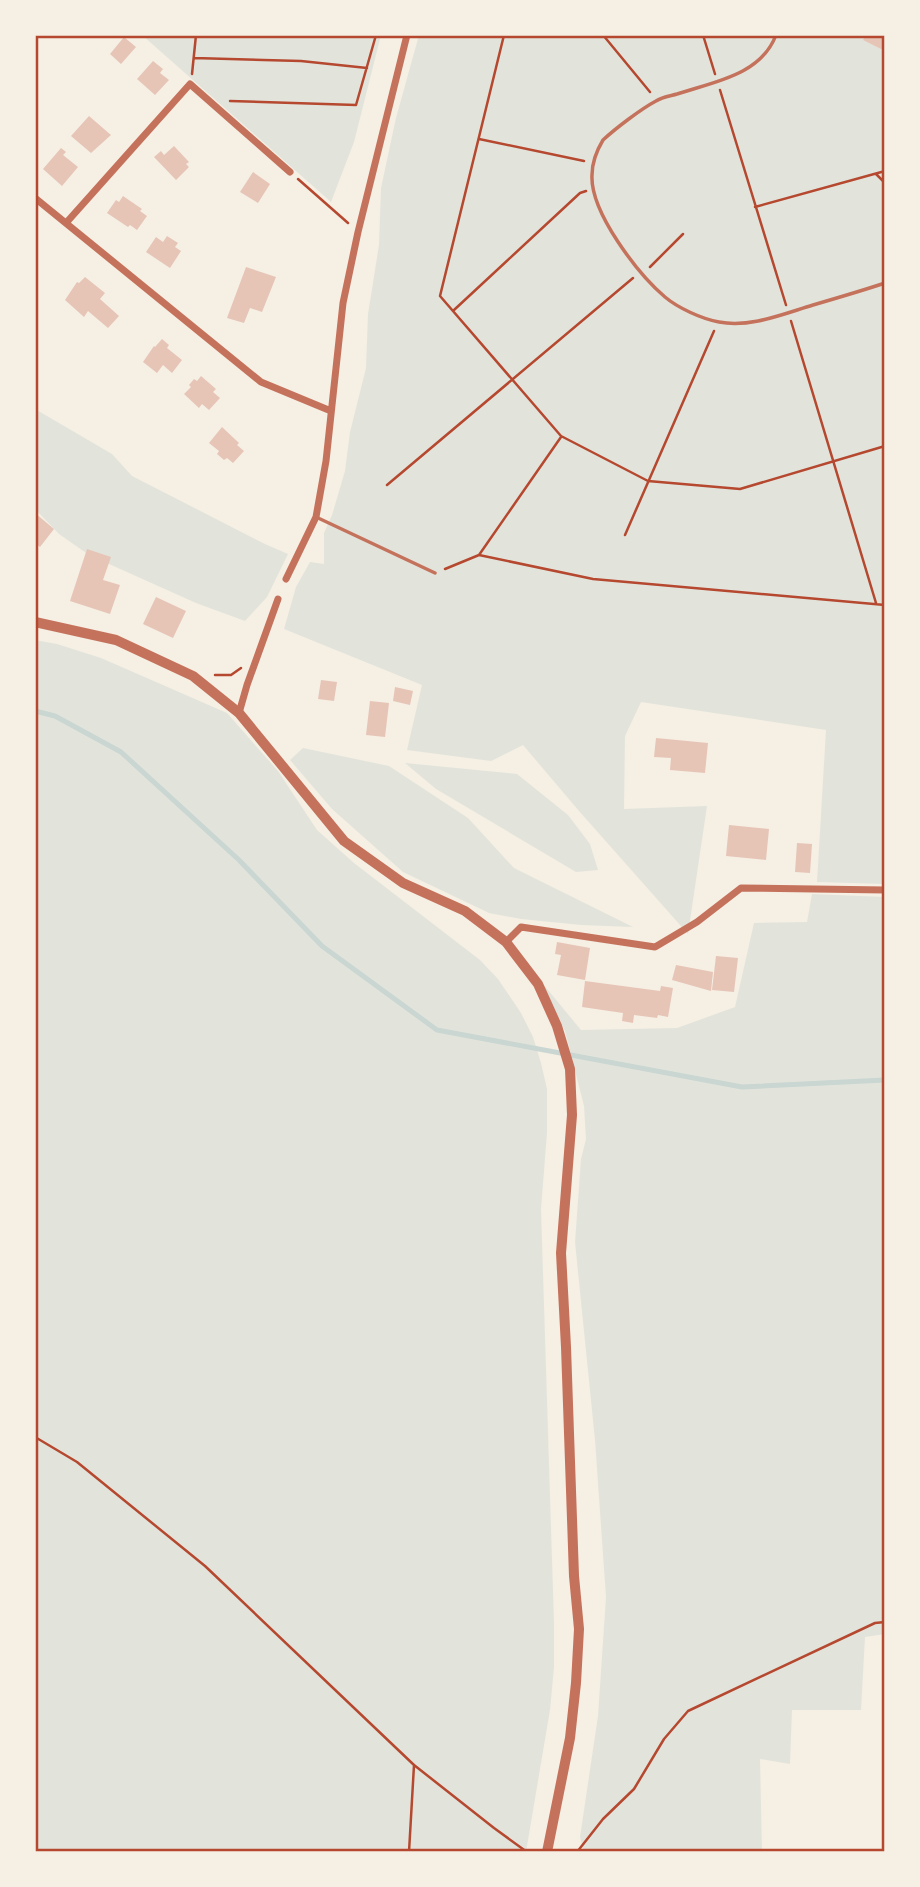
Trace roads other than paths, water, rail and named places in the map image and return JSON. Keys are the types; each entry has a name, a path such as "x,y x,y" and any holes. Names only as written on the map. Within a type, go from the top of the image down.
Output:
{"street":[{"path":"286,579 316,517 326,460 343,303 407,35"},
{"path":"66,223 190,84 290,172"},
{"path":"35,198 261,382 331,411"},
{"path":"239,713 278,599"},
{"path":"35,622 116,640 193,676 239,713 344,841 403,883 465,911 506,942 538,984 557,1026 569,1066 572,1115 561,1253 574,1576 579,1629 570,1738 547,1852"},
{"path":"506,942 521,927 654,947 697,922 741,888 885,890"}],"lane":[{"path":"776,35 772,46 755,65 718,81 657,100 603,140 592,176 593,189 604,218 642,272 667,299 684,309 719,322 751,323 885,283"},
{"path":"316,517 435,573"}],"waterway":[{"path":"35,711 55,716 121,752 239,860 322,946 437,1030 742,1087 885,1080"}]}
